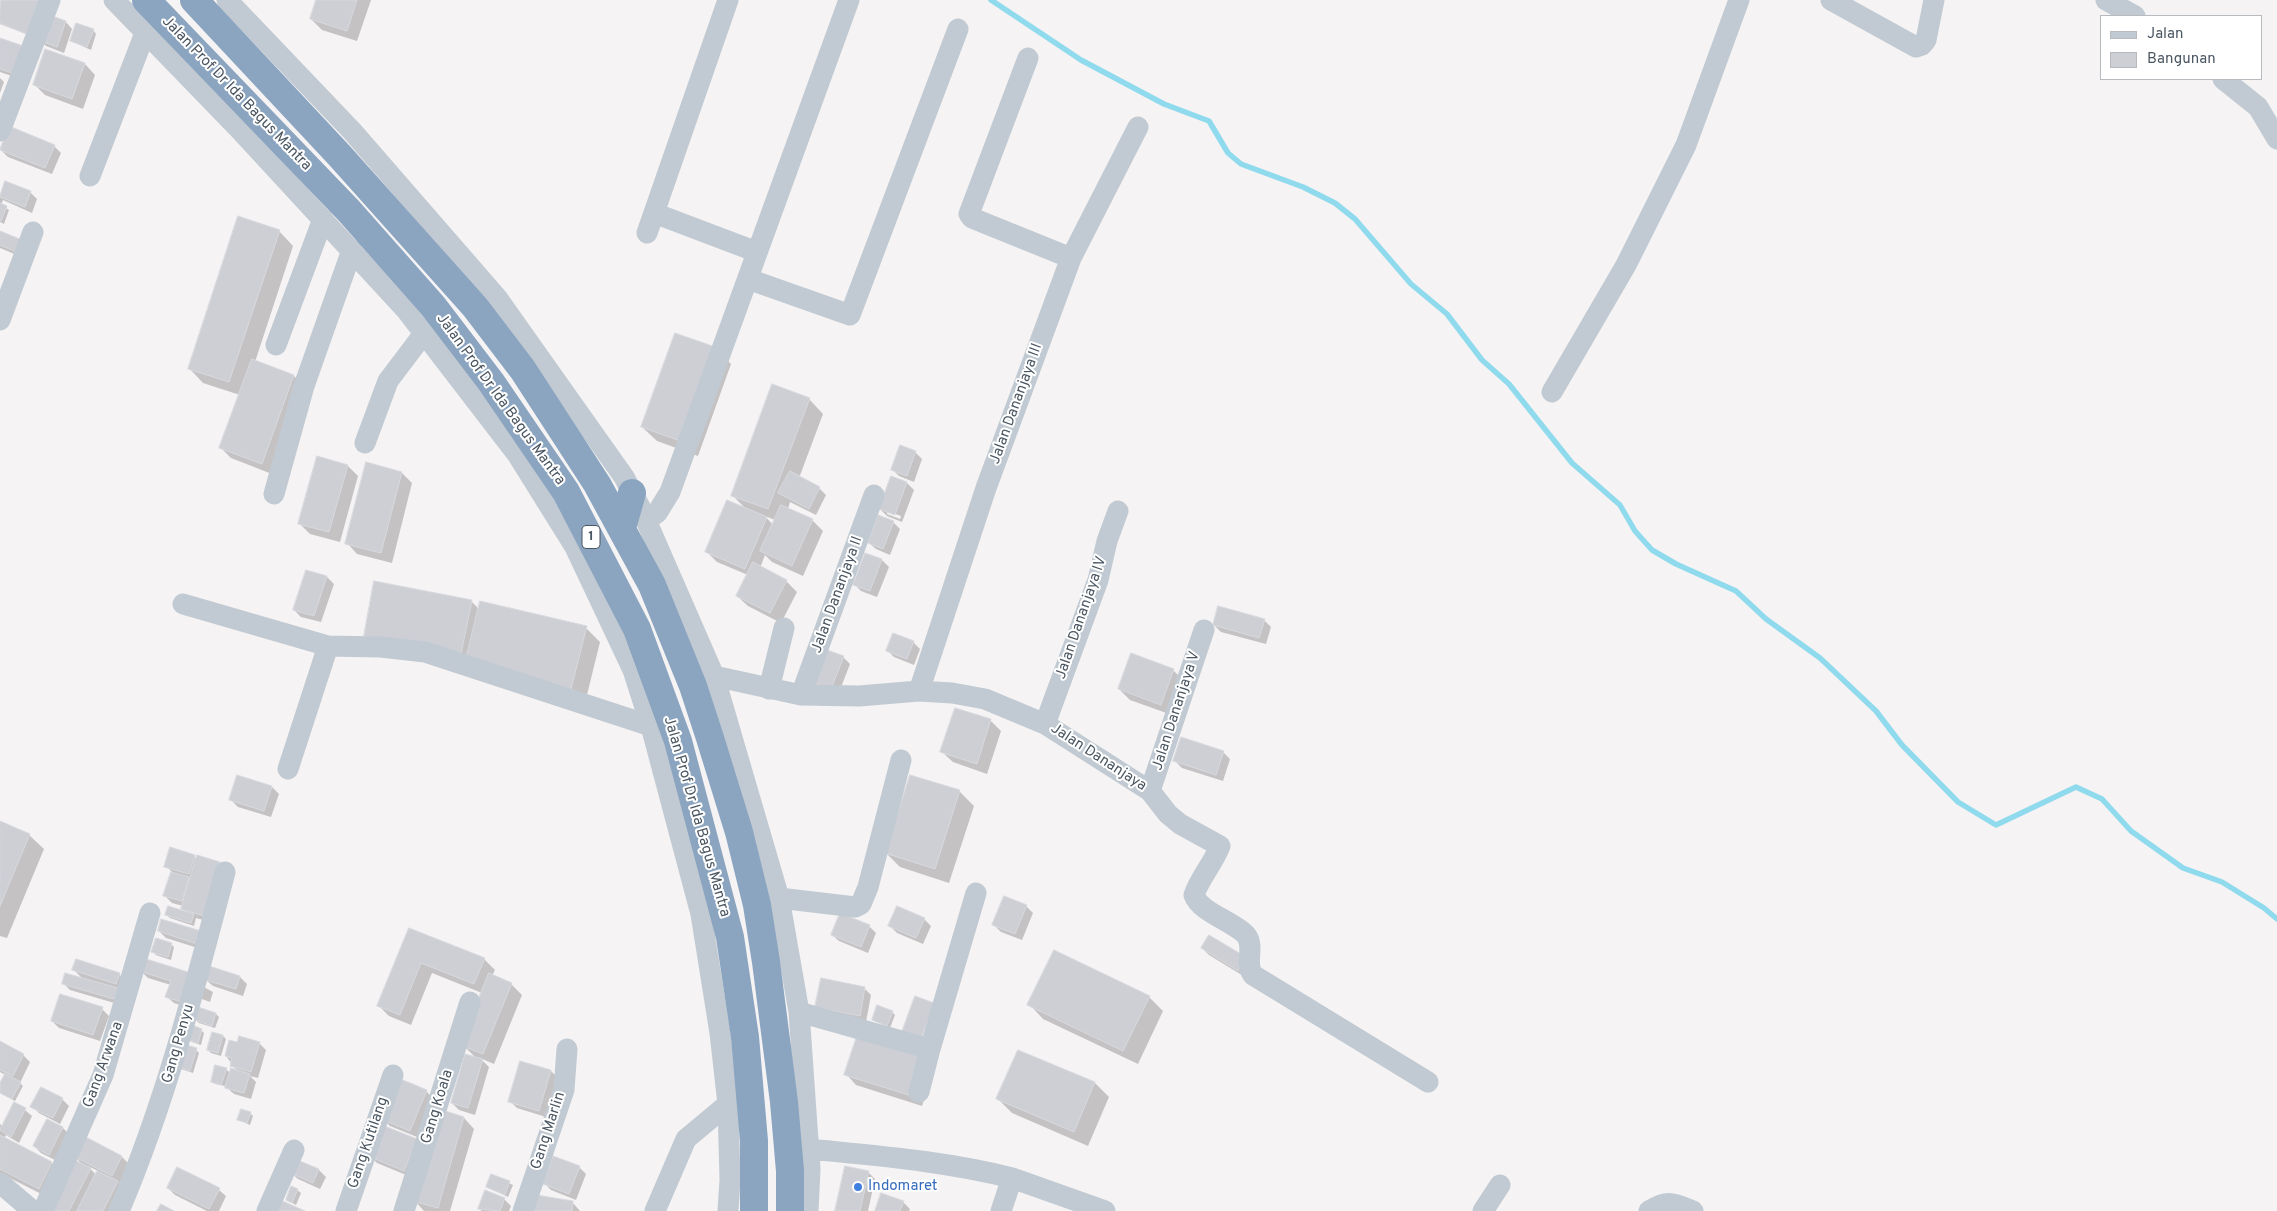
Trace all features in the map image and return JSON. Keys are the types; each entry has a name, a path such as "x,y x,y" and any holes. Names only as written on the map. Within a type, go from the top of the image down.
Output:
{"highway":[{"name":"Jalan Prof Dr Ida Bagus Mantra","path":"146,0 349,211 433,306 492,382 566,492 583,542 636,629 678,740 730,937 727,999 745,1037 754,1141 754,1211"},
{"name":"Jalan Prof Dr Ida Bagus Mantra","path":"194,0 372,190 475,307 634,524 652,585 693,686 739,832 757,905 784,1102 790,1171 790,1211"},
{"path":"349,211 372,190"},
{"path":"632,493 634,524"}],"street":[{"path":"0,131 50,0"},
{"path":"114,0 323,219 425,332 583,542 633,670 651,726 701,914 727,999 730,1180 728,1211"},
{"path":"227,0 352,131 498,299 624,477 632,493"},
{"path":"728,0 651,223 758,252"},
{"path":"808,1211 809,1148 799,1012 779,898 714,676 634,524 657,513 670,492 849,0"},
{"path":"1552,392 1626,265 1686,145 1740,0"},
{"path":"1831,0 1916,47 1922,46 1926,40 1934,0"},
{"path":"2106,0 2133,15"},
{"path":"748,279 850,314 958,29"},
{"path":"90,176 146,33"},
{"path":"1028,58 969,214 972,218 1071,258"},
{"path":"2224,80 2258,107 2277,139"},
{"name":"Jalan Dananjaya III","path":"919,692 986,488 1071,258 1138,127"},
{"path":"276,345 323,219"},
{"path":"0,320 34,232"},
{"path":"274,494 304,386 352,250"},
{"path":"366,443 388,381 425,332"},
{"name":"Jalan Dananjaya II","path":"801,695 874,495"},
{"name":"Jalan Dananjaya IV","path":"1044,724 1098,580 1107,541 1118,511"},
{"path":"183,604 328,646 381,647 424,652 651,726"},
{"path":"769,689 784,628"},
{"name":"Jalan Dananjaya V","path":"1150,791 1204,630"},
{"path":"288,769 328,646"},
{"name":"Jalan Dananjaya","path":"714,676 801,695 859,696 919,692 952,693 985,699 1044,724 1150,791 1168,814 1180,824 1220,846 1215,859 1199,880 1194,895 1204,907 1246,934 1250,943 1249,969 1253,975 1428,1082"},
{"path":"779,898 855,907 861,904 868,888 900,760"},
{"name":"Gang Penyu","path":"119,1211 137,1169 183,1033 226,872"},
{"path":"919,1092 976,893"},
{"name":"Gang Arwana","path":"43,1211 103,1075 150,913"},
{"name":"Gang Koala","path":"404,1211 470,1002"},
{"path":"799,1012 930,1049"},
{"name":"Gang Marlin","path":"523,1211 564,1090 567,1049"},
{"name":"Gang Kutilang","path":"346,1211 393,1075"},
{"path":"655,1211 686,1139 728,1104"},
{"path":"809,1148 969,1167 1012,1178 1105,1211"},
{"path":"267,1211 294,1150"},
{"path":"1000,1211 1012,1178"},
{"path":"0,1183 33,1211"},
{"path":"1483,1211 1500,1185"},
{"path":"1649,1211 1662,1203 1672,1203 1693,1211"}],"building":[{"path":"1,0 41,0 27,34 0,23"},
{"path":"316,0 357,0 347,31 310,19"},
{"path":"47,14 66,21 57,47 38,40"},
{"path":"76,23 94,29 87,47 70,41"},
{"path":"0,38 29,48 19,75 0,69"},
{"path":"45,49 85,63 72,99 33,85"},
{"path":"9,126 55,145 45,168 0,150"},
{"path":"5,181 31,191 25,207 0,197"},
{"path":"0,203 7,206 1,221 0,221"},
{"path":"238,216 280,230 229,382 188,369"},
{"path":"0,231 22,240 17,252 0,245"},
{"path":"675,333 718,348 683,442 641,427"},
{"path":"252,359 294,375 262,464 219,448"},
{"path":"772,384 810,398 768,509 731,496"},
{"path":"900,445 916,451 907,476 891,470"},
{"path":"317,456 348,465 329,532 298,524"},
{"path":"366,462 402,472 381,553 345,544"},
{"path":"790,471 820,487 809,509 778,493"},
{"path":"891,476 907,482 895,515 879,509"},
{"path":"727,500 767,517 745,569 705,552"},
{"path":"781,505 813,519 792,566 760,551"},
{"path":"878,515 894,521 883,549 868,543"},
{"path":"865,553 882,559 870,591 853,585"},
{"path":"753,562 787,580 770,613 736,596"},
{"path":"306,570 327,576 314,616 293,610"},
{"path":"374,581 472,600 461,654 364,636"},
{"path":"480,601 587,626 571,689 465,664"},
{"path":"1218,606 1265,619 1259,638 1213,625"},
{"path":"893,633 914,641 907,659 886,651"},
{"path":"824,649 844,656 831,689 812,682"},
{"path":"1131,653 1174,669 1161,705 1118,689"},
{"path":"955,708 991,719 977,764 940,752"},
{"path":"1181,737 1224,751 1216,775 1173,761"},
{"path":"237,775 272,786 264,811 229,800"},
{"path":"910,775 960,790 935,869 885,853"},
{"path":"0,821 30,834 0,906"},
{"path":"170,847 195,855 189,874 164,867"},
{"path":"197,855 220,862 204,916 181,909"},
{"path":"171,872 189,877 182,901 163,896"},
{"path":"1004,896 1027,905 1015,934 992,925"},
{"path":"168,906 194,914 191,923 165,915"},
{"path":"897,906 925,918 916,938 888,926"},
{"path":"840,913 870,925 861,947 831,935"},
{"path":"161,919 201,931 197,944 158,931"},
{"path":"409,928 485,958 474,984 421,963 400,1015 377,1006"},
{"path":"1209,935 1246,957 1238,971 1201,948"},
{"path":"156,938 172,943 168,957 151,952"},
{"path":"1054,950 1150,996 1123,1051 1027,1005"},
{"path":"143,958 191,973 182,1002 165,997 171,981 139,971"},
{"path":"76,959 120,973 116,984 72,970"},
{"path":"209,966 240,976 236,989 205,980"},
{"path":"65,973 118,988 114,999 62,984"},
{"path":"489,973 512,983 483,1054 460,1045"},
{"path":"821,978 865,987 860,1016 815,1007"},
{"path":"60,994 103,1007 93,1035 51,1021"},
{"path":"915,996 934,1003 921,1039 902,1032"},
{"path":"877,1005 893,1011 887,1026 872,1020"},
{"path":"198,1007 216,1013 212,1026 195,1020"},
{"path":"192,1025 202,1029 198,1043 187,1040"},
{"path":"212,1032 223,1035 218,1053 207,1050"},
{"path":"239,1036 260,1042 251,1072 230,1066 232,1058 225,1056 229,1040 237,1042"},
{"path":"857,1036 924,1057 912,1096 844,1075"},
{"path":"0,1041 24,1054 13,1076 0,1070"},
{"path":"183,1044 197,1048 190,1071 177,1066"},
{"path":"1018,1050 1095,1082 1074,1132 996,1099"},
{"path":"465,1054 483,1059 468,1108 451,1103"},
{"path":"520,1061 551,1070 539,1111 508,1102"},
{"path":"215,1065 227,1068 221,1085 211,1082"},
{"path":"231,1068 250,1074 244,1093 225,1088"},
{"path":"5,1074 21,1082 12,1099 0,1093 0,1083"},
{"path":"398,1078 427,1090 410,1131 381,1119"},
{"path":"41,1087 63,1098 53,1118 30,1107"},
{"path":"14,1102 26,1108 11,1137 0,1130"},
{"path":"241,1109 251,1112 247,1123 237,1120"},
{"path":"439,1109 464,1117 438,1208 412,1201"},
{"path":"47,1119 63,1127 49,1155 33,1146"},
{"path":"382,1125 417,1139 404,1171 368,1156"},
{"path":"0,1135 52,1162 39,1189 0,1169"},
{"path":"82,1135 122,1156 112,1176 71,1155"},
{"path":"553,1156 580,1166 569,1194 543,1184"},
{"path":"71,1158 91,1168 69,1211 44,1211"},
{"path":"295,1159 319,1169 313,1183 290,1173"},
{"path":"845,1166 869,1171 860,1211 835,1211"},
{"path":"177,1167 220,1188 209,1209 167,1188"},
{"path":"97,1171 118,1181 103,1211 77,1211"},
{"path":"491,1174 510,1181 505,1195 486,1187"},
{"path":"291,1186 298,1189 292,1203 286,1200"},
{"path":"485,1190 505,1198 500,1211 478,1209"},
{"path":"881,1193 904,1201 900,1211 875,1211"},
{"path":"536,1195 573,1201 572,1211 533,1211"},
{"path":"278,1199 305,1211 275,1211"},
{"path":"161,1204 174,1211 157,1211"}],"waterway":[{"path":"991,0 1081,60 1164,104 1209,121 1228,153 1241,164 1303,187 1335,203 1355,219 1411,284 1447,314 1482,360 1509,384 1572,463 1620,505 1635,531 1652,550 1676,564 1736,591 1766,619 1820,658 1876,711 1902,745 1958,802 1996,825 2076,787 2102,799 2131,831 2183,868 2222,882 2264,908 2277,919"}],"place":[{"name":"Indomaret","path":"858,1187"}]}
